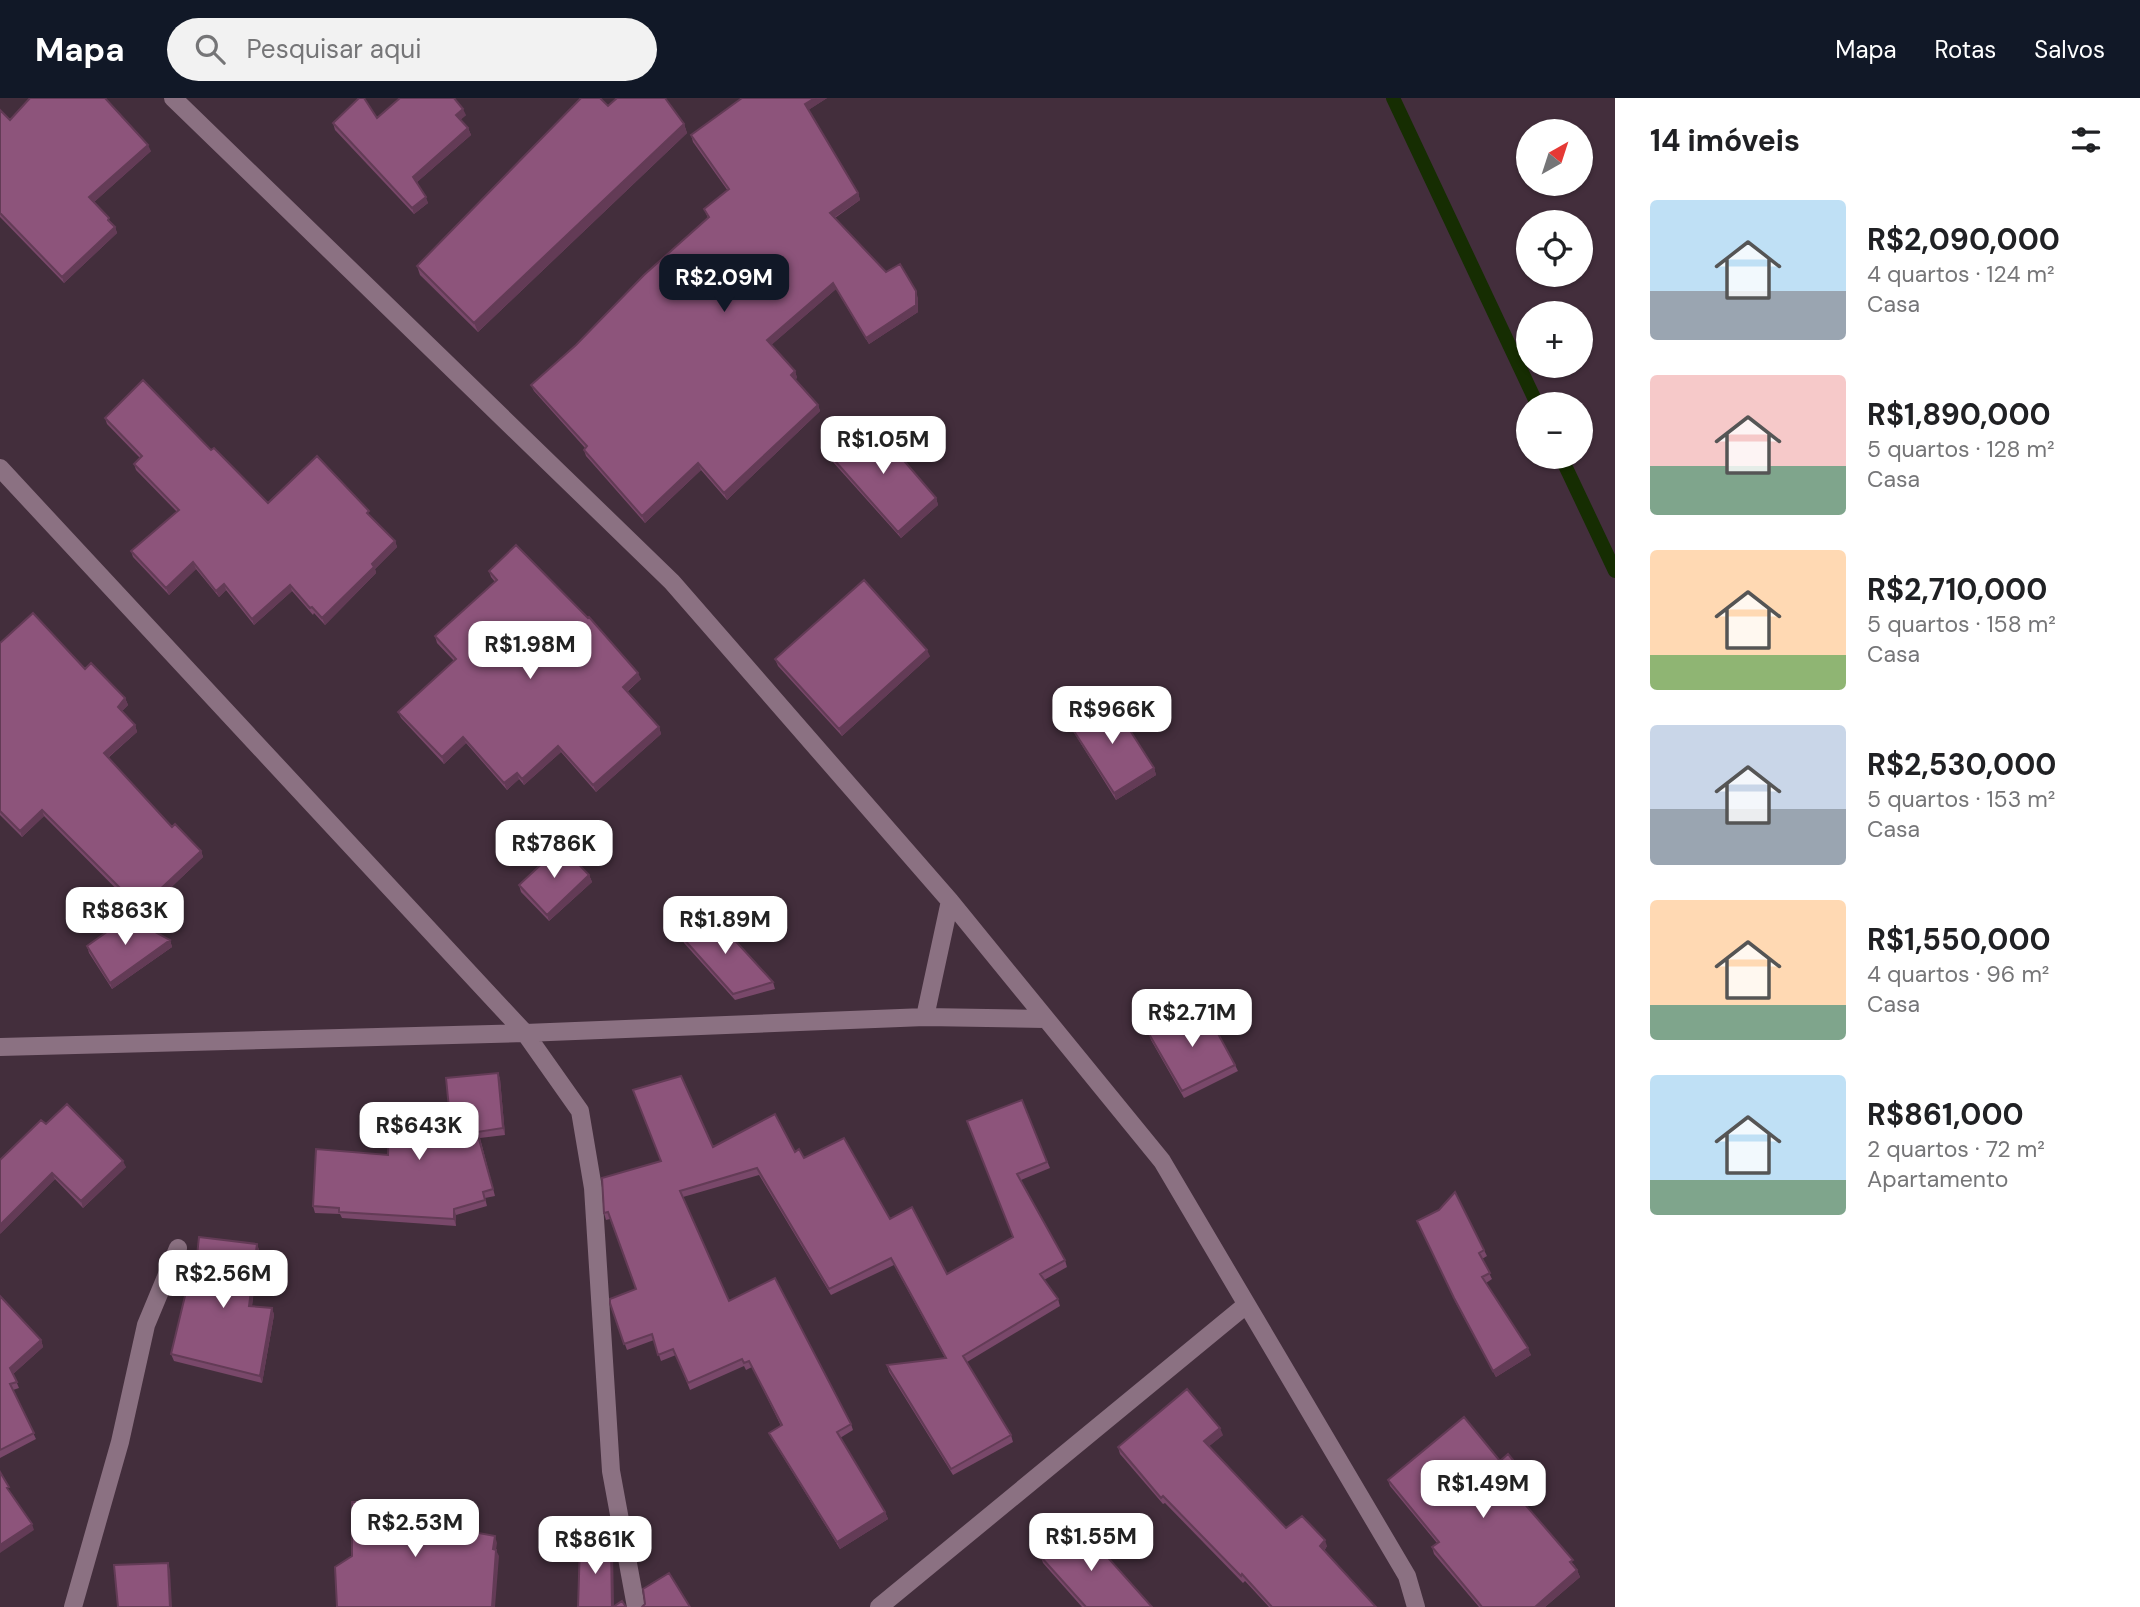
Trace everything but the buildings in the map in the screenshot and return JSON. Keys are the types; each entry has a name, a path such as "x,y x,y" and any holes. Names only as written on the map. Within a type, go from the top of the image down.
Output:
{"street":[{"path":"173,98 672,582 950,901 1162,1161 1407,1576 1416,1607"},
{"path":"0,468 525,1033 580,1111 593,1188 611,1471 636,1607"},
{"path":"925,1017 950,901"},
{"path":"0,1048 525,1033 925,1017 1045,1019"},
{"path":"73,1607 120,1442 146,1325 178,1248"},
{"path":"879,1607 1246,1305"}],"waterway":[{"path":"1393,98 1531,392"},
{"path":"1567,469 1615,571"}]}
